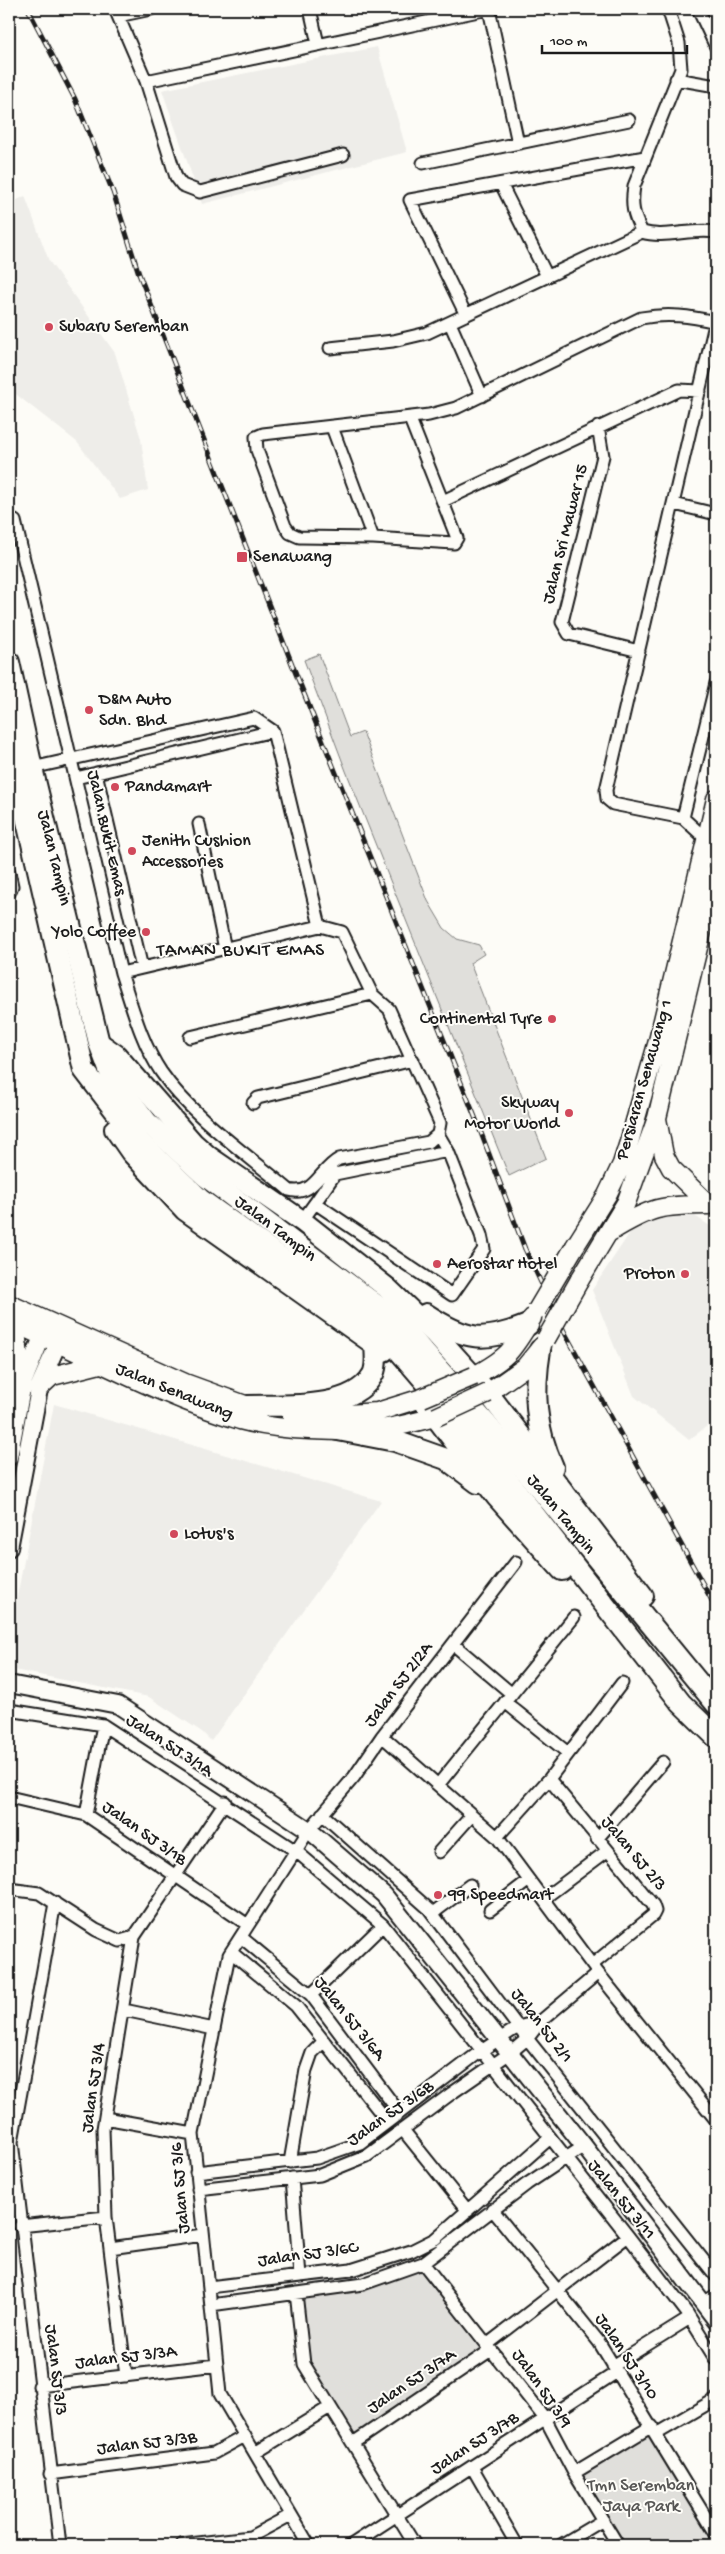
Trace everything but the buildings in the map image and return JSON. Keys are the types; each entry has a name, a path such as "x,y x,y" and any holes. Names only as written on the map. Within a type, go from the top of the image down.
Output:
{"highway":[{"name":"Jalan Tampin","path":"9,662 32,768 100,1043 111,1075 147,1122 205,1176 395,1319 485,1422 716,1704"},
{"name":"Jalan Tampin","path":"9,743 84,1070 136,1138 200,1199 381,1330 485,1451 681,1703 716,1737"},
{"path":"100,1043 116,1054 204,1152 302,1221 387,1288 445,1327 467,1336 501,1336 533,1318"},
{"path":"84,1070 101,1108 131,1152 185,1210 246,1256 374,1342 386,1353 496,1496 681,1703"},
{"path":"387,1288 435,1334 488,1393 643,1596 716,1700"},
{"path":"248,1406 321,1404 362,1388 373,1375 375,1365 374,1342"},
{"path":"543,1345 535,1397 543,1446 564,1494"},
{"path":"338,1430 395,1441 446,1459 496,1496"}],"main road":[{"name":"Persiaran Senawang 1","path":"474,1376 497,1364 512,1352 606,1195 622,1164 658,1041 716,799"},
{"name":"Persiaran Senawang 1","path":"436,1417 488,1393 506,1382 543,1345 626,1203 657,1118 715,882"},
{"path":"657,1118 664,1155 671,1168 712,1206"},
{"path":"608,1234 640,1214 658,1207 712,1206"},
{"name":"Jalan Senawang","path":"9,1304 104,1363 179,1397 241,1420 288,1427 338,1430 382,1429 436,1417"},
{"path":"10,1321 31,1388 52,1376 104,1363"},
{"name":"Jalan Senawang","path":"10,1321 54,1331 248,1406 335,1416 377,1412 422,1398 474,1376"}],"street":[{"path":"151,9 117,12 146,81 176,177 182,185 200,192 343,155"},
{"path":"310,9 318,44"},
{"path":"146,81 488,9 518,143"},
{"path":"668,9 680,43 681,69 634,186 631,203 633,214 642,232 653,236 692,230 716,232"},
{"path":"698,9 716,46"},
{"path":"676,79 716,86"},
{"path":"423,163 629,120"},
{"path":"466,315 410,200 645,157"},
{"path":"501,184 547,276"},
{"path":"330,348 393,341 427,333 642,232"},
{"path":"410,419 457,538 454,543 373,538 299,537 290,533 285,526 257,450 256,438 263,434 410,419 456,408 641,318 660,314 683,315 716,321 606,790 606,799 612,804 683,818 706,839"},
{"path":"450,323 482,396"},
{"path":"443,501 679,390 700,391"},
{"path":"332,427 373,538"},
{"name":"Jalan Sri Mawar 15","path":"598,427 603,456 562,622 569,634 640,651"},
{"path":"674,504 716,514"},
{"name":"Jalan Bukit Emas","path":"15,521 121,973 137,1024 160,1071 184,1100 289,1190 298,1193 307,1191 330,1164 339,1159 428,1142 438,1134"},
{"path":"683,818 716,683"},
{"path":"32,768 254,718 273,731 320,926"},
{"path":"76,778 273,731"},
{"path":"96,773 142,968"},
{"path":"199,824 225,949"},
{"path":"9,872 12,886 9,893"},
{"path":"121,973 320,926 342,932 372,994 389,1008 413,1060 440,1123 438,1134 448,1151 481,1235 484,1249 452,1295 315,1203"},
{"path":"190,1038 372,994"},
{"path":"253,1103 258,1098 413,1060"},
{"path":"302,1221 335,1174 448,1151"},
{"path":"9,1457 31,1388 54,1331"},
{"path":"9,1548 31,1388"},
{"name":"Jalan SJ 2/2A","path":"310,1830 354,1777 382,1736 516,1562"},
{"path":"438,1786 574,1617"},
{"path":"453,1644 568,1753"},
{"path":"497,1837 548,1779 622,1683"},
{"path":"9,1684 118,1705 310,1830 384,1895 584,2146 711,2299 716,2320"},
{"name":"Jalan SJ 3/1A","path":"9,1710 103,1725 225,1802 296,1851 383,1926"},
{"path":"86,1815 103,1725"},
{"path":"382,1736 497,1837 595,1969 716,2120"},
{"path":"597,1839 663,1762"},
{"name":"Jalan SJ 2/3","path":"548,1779 653,1905 655,1911 595,1969"},
{"name":"Jalan SJ 3/1B","path":"9,1797 86,1815 173,1876 248,1925"},
{"name":"Jalan SJ 3/4","path":"126,2376 106,2217 105,2118 124,2010 134,1937 173,1876 225,1802"},
{"name":"Jalan SJ 2/1","path":"322,1814 432,1913 518,2027 716,2276"},
{"path":"439,1852 472,1815"},
{"name":"Jalan SJ 3/6","path":"309,2545 220,2394 193,2134 231,1952 310,1830"},
{"path":"543,1899 607,1851"},
{"path":"490,1910 529,1880"},
{"path":"432,1913 470,1885"},
{"path":"9,1889 39,1893 96,1930 120,1941 134,1937"},
{"name":"Jalan SJ 3/3","path":"55,1903 10,2142 60,2545"},
{"path":"311,1995 383,1926"},
{"name":"Jalan SJ 3/11","path":"383,1926 628,2236 690,2318 716,2360"},
{"name":"Jalan SJ 3/6A","path":"241,1937 311,1995 399,2112"},
{"path":"231,1952 296,2006 388,2122"},
{"path":"196,2172 317,2158 360,2143 481,2051 518,2027 542,2020 595,1969"},
{"path":"124,2010 214,2029"},
{"name":"Jalan SJ 3/6B","path":"198,2189 320,2175 368,2156 510,2053 528,2038 542,2020"},
{"path":"290,2162 306,2070 312,2053 324,2041"},
{"path":"105,2118 193,2134"},
{"path":"403,2130 468,2211"},
{"name":"Jalan SJ 3/6C","path":"209,2286 351,2270 411,2251 435,2239 550,2138"},
{"path":"210,2305 363,2284 423,2263 492,2209 584,2146"},
{"path":"292,2178 300,2276"},
{"name":"Jalan SJ 3/10","path":"492,2209 599,2342 716,2534"},
{"path":"20,2226 106,2217"},
{"path":"110,2248 203,2235"},
{"name":"Jalan SJ 3/7A","path":"353,2443 490,2347 557,2291 628,2236"},
{"name":"Jalan SJ 3/9","path":"423,2263 546,2420 574,2472 618,2545"},
{"path":"296,2293 304,2364 415,2545"},
{"name":"Jalan SJ 3/7B","path":"351,2545 546,2420 615,2369 690,2318"},
{"name":"Jalan SJ 3/3A","path":"39,2386 217,2364"},
{"path":"574,2472 716,2399"},
{"path":"255,2453 330,2407"},
{"name":"Jalan SJ 3/3B","path":"50,2474 214,2453 245,2436"},
{"path":"472,2467 518,2545"},
{"path":"181,2545 218,2543 250,2537 291,2515"},
{"path":"561,2545 602,2520"}],"shaded area":[{"path":"377,47 407,152 202,204 162,90"},
{"path":"25,196 49,261 115,353 141,439 148,490 120,499 77,442 13,392 9,384 9,204"},
{"path":"666,1212 695,1216 716,1230 716,1419 689,1440 634,1396 592,1290 641,1216"},
{"path":"54,1404 381,1501 211,1741 202,1732 149,1697 9,1669 9,1639"}],"green space":[{"path":"319,654 350,737 363,732 428,901 444,928 457,939 479,945 484,954 470,963 546,1158 509,1176 346,771 304,660"},
{"path":"419,2269 482,2349 354,2435 309,2363 300,2297 365,2290"},
{"name":"Tmn Seremban Jaya Park","path":"649,2427 716,2536 716,2545 620,2545 576,2473"}],"railway":[{"path":"28,9 75,99 113,192 139,274 294,669 475,1117 525,1249 565,1333 716,1608"}],"place":[{"name":"Subaru Seremban","path":"49,327"},
{"name":"Senawang","path":"242,557"},
{"name":"D&M Auto Sdn. Bhd","path":"89,710"},
{"name":"Pandamart","path":"115,787"},
{"name":"Jenith Cushion Accessories","path":"132,851"},
{"name":"Yolo Coffee","path":"146,932"},
{"name":"Continental Tyre","path":"552,1019"},
{"name":"Skyway Motor World","path":"569,1113"},
{"name":"Aerostar Hotel","path":"437,1264"},
{"name":"Proton","path":"685,1274"},
{"name":"Lotus's","path":"174,1534"},
{"name":"99 Speedmart","path":"438,1895"}],"district":[{"name":"TAMAN BUKIT EMAS","path":"241,951"}]}
